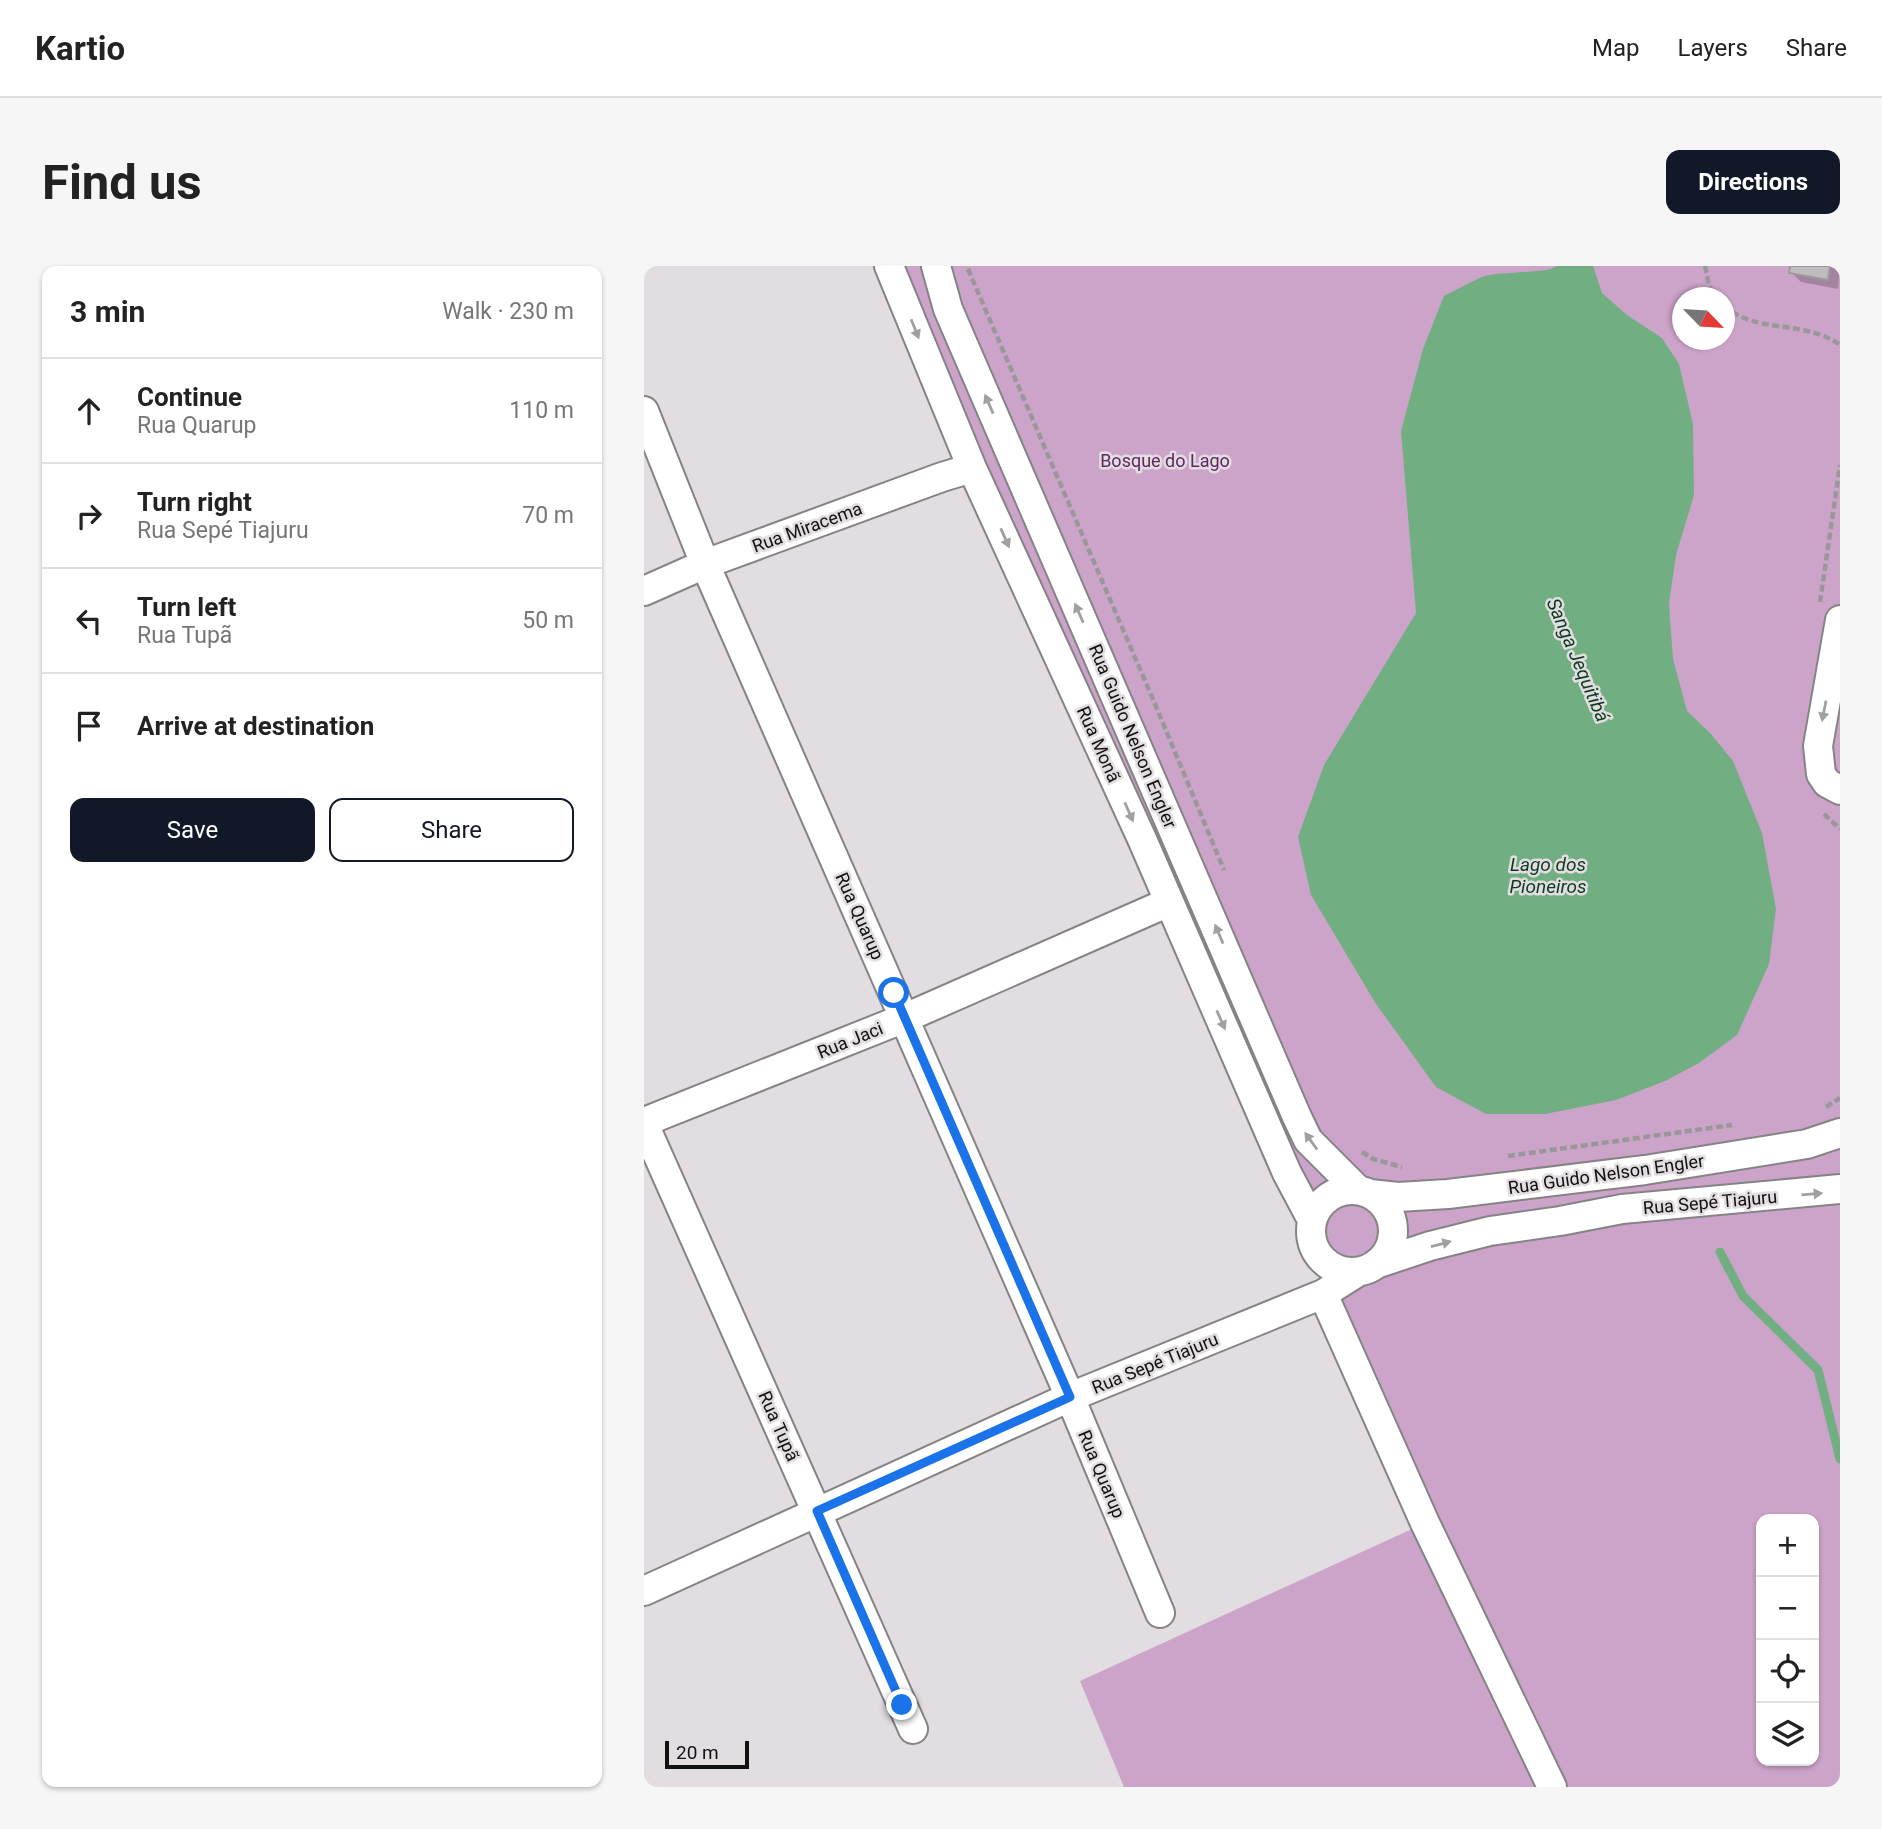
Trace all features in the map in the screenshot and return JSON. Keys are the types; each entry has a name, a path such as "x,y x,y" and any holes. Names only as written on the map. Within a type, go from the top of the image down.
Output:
{"street":[{"name":"Rua Monã","path":"889,266 972,468 1169,902 1287,1172 1312,1220"},
{"name":"Rua Guido Nelson Engler","path":"936,266 948,309 1297,1117 1308,1140 1336,1170 1364,1192 1398,1197 1448,1194 1632,1171 1807,1144 1840,1133"},
{"name":"Rua Quarup","path":"644,411 705,564 1070,1397 1160,1613"},
{"name":"Rua Miracema","path":"644,591 705,564 972,468"},
{"path":"1840,620 1818,746 1821,774 1827,783 1840,790"},
{"name":"Rua Jaci","path":"644,1123 905,1018 1169,902"},
{"name":"Rua Tupã","path":"644,1123 913,1729"},
{"name":"Rua Sepé Tiajuru","path":"1356,1267 1490,1231 1622,1209 1790,1196 1840,1189"},
{"path":"1356,1267 1321,1258 1314,1247 1312,1220 1317,1209 1335,1193 1364,1192 1388,1210 1392,1221 1391,1245 1356,1267 1323,1294 1425,1523 1552,1787"},
{"name":"Rua Sepé Tiajuru","path":"644,1591 1070,1397 1323,1294"}],"path":[{"path":"967,266 1226,876"},
{"path":"1705,266 1710,287"},
{"path":"1735,312 1749,319 1823,335 1840,345"},
{"path":"1822,1109 1840,1098"},
{"path":"1495,1158 1735,1125"},
{"path":"1362,1152 1373,1159 1405,1167"}],"green space":[{"name":"Bosque do Lago","path":"889,266 1840,266 1840,1787 1124,1787 1080,1681 1425,1523 1323,1294 1345,1271 1322,1257"}],"water":[{"name":"Lago dos Pioneiros","path":"1557,266 1593,266 1602,293 1627,315 1662,338 1679,364 1693,424 1694,495 1676,555 1669,604 1673,659 1687,711 1733,761 1762,833 1776,909 1769,964 1737,1035 1699,1063 1665,1081 1616,1100 1545,1114 1486,1114 1436,1087 1376,1004 1311,895 1298,837 1324,765 1416,613 1401,431 1423,349 1444,296 1485,276 1544,270"}],"building":[{"path":"1790,266 1830,266 1828,280 1789,273"}],"waterway":[{"name":"Sanga Jequitibá","path":"1720,1252 1743,1296 1818,1370 1840,1459"}],"route":[{"path":"894,993 1070,1397 817,1511 902,1705"}]}
